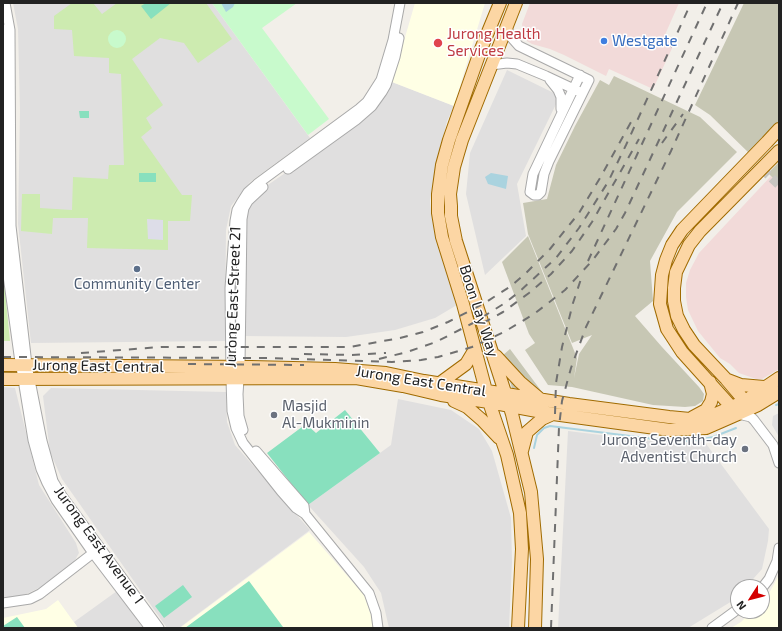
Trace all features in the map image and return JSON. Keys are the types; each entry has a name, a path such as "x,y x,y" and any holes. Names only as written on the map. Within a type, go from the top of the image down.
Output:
{"main road":[{"name":"Boon Lay Way","path":"500,3 481,49 449,140 442,165 438,194 438,217 442,237 463,304 487,397 507,455 520,513 522,549 518,628"},
{"name":"Boon Lay Way","path":"516,3 462,140 454,167 450,194 451,216 456,242 510,406 531,492 537,556 534,628"},
{"path":"735,410 682,352 669,333 662,310 660,293 662,276 672,245 682,230 762,148 779,128"},
{"path":"749,409 726,379 694,345 684,330 677,316 674,293 676,272 689,245 700,231 779,151"},
{"path":"475,349 466,364 440,389 467,407 502,441"},
{"path":"493,353 520,382 541,399"},
{"name":"Jurong East Central","path":"3,365 356,378 487,397 510,406 553,414 670,430 706,428 735,410"},
{"name":"Jurong East Central","path":"3,379 26,380 116,378 235,373"},
{"name":"Jurong East Central","path":"749,409 764,387 779,378"},
{"path":"726,379 741,385 764,387"},
{"path":"690,418 706,410 711,402 712,394 710,382"},
{"name":"Jurong East Central","path":"487,397 506,394 669,417 690,418 709,417 735,410 749,409 779,392"},
{"path":"522,452 527,432 542,419 553,414"}],"street":[{"path":"6,3 10,30 11,226 23,365"},
{"name":"Jurong East Street 21","path":"378,628 376,613 369,593 305,514 304,506 258,453 245,434 239,416 230,288 237,210 248,192 257,184 367,102 379,85 383,75 393,40 400,3"},
{"name":"Jurong East Street 21","path":"235,373 241,237 244,208 265,185 356,120 372,106 386,85 395,57 406,3"},
{"path":"507,28 511,37 519,46 580,75 589,80 549,160 544,174 542,192 538,195 534,195 530,192 533,174 561,112 580,75"},
{"path":"3,29 4,219 6,261 23,365"},
{"path":"492,65 507,62 517,64 546,76 582,94"},
{"path":"546,76 558,90 561,98 561,112"},
{"path":"660,293 674,293"},
{"name":"Jurong East Avenue 1","path":"23,365 33,440 47,483 56,500 159,628"},
{"path":"749,409 773,445 779,463"},
{"path":"769,579 777,561 779,548"},
{"path":"3,603 30,599 40,594 96,550"},
{"name":"Jurong East Avenue 1","path":"96,550 150,628"},
{"path":"712,628 730,615"}],"shaded area":[{"path":"13,3 212,3 310,138 250,182 231,206 226,230 225,341 31,343 18,224 20,111 18,29"},
{"name":"Jurong Health Services","path":"415,3 485,3 454,106 392,82"},
{"name":"Westgate","path":"530,3 679,3 664,37 674,44 653,89 609,69 606,76 564,55 527,41 523,33 522,24"},
{"path":"744,3 779,3 779,125 752,156 710,115 695,105"},
{"path":"507,70 560,96 517,184 526,236 485,275 466,194 470,153"},
{"path":"614,76 700,117 737,152 677,212 650,261 653,301 635,316 704,394 703,401 695,406 685,407 653,405 572,387 548,385 525,350 535,343 529,334 502,262 528,236 577,358 574,378 579,354 592,335 572,343 528,234 523,203 547,199 556,165 600,80 609,85"},
{"path":"392,82 454,106 447,121 430,201 432,220 457,305 435,318 395,330 346,337 242,336 246,207 262,189 363,119 380,102"},
{"path":"779,162 779,184 768,173"},
{"path":"771,176 779,183 779,369 762,379 756,379 739,373 730,364 720,358 698,331 688,310 686,283 690,270 699,253"},
{"path":"147,219 163,220 163,240 148,239"},
{"path":"510,349 542,392 512,388 502,356"},
{"path":"3,387 15,388 39,485 76,543 79,553 74,562 41,587 22,596 3,599"},
{"path":"51,388 226,392 227,422 235,445 310,530 179,628 167,628 62,479 50,452 43,396"},
{"path":"398,399 451,410 479,429 492,451 511,518 512,562 509,628 389,628 381,593 364,567 308,505 391,445"},
{"path":"779,413 779,437 772,425 773,416"},
{"path":"568,431 675,444 704,441 769,529 762,569 753,579 730,579 730,602 688,628 558,628"},
{"path":"309,532 364,595 373,621 373,628 180,628"},
{"path":"779,575 779,628 731,628 744,619 770,619 770,592"},
{"path":"117,591 143,628 78,628 74,622"},
{"path":"58,600 78,628 3,628 3,618 46,609"}],"green space":[{"path":"72,3 93,3 102,14 117,3 206,3 232,39 198,63 184,43 160,38 132,59 163,105 146,118 152,128 141,137 182,195 192,195 190,221 168,221 168,250 87,248 88,218 53,218 52,234 21,231 22,194 40,194 40,208 72,210 73,177 108,179 109,165 124,165 121,74 109,73 109,58 74,56 72,30 54,29 54,16"},
{"path":"146,3 171,3 151,19 141,6"},
{"path":"212,3 297,3 262,28 329,119 308,135"},
{"path":"113,30 121,30 126,35 124,46 121,48 113,48 108,43 108,35"},
{"path":"79,111 89,111 89,118 80,118"},
{"path":"139,173 156,173 156,182 139,182"},
{"path":"3,271 10,341 3,341"},
{"path":"345,410 380,453 308,505 267,453 306,424 316,433"},
{"path":"249,581 283,627 185,628"},
{"path":"183,585 192,597 164,618 155,606"},
{"path":"17,617 25,628 3,628 3,626"}],"water":[{"path":"221,3 235,3 233,7 226,12"},
{"path":"491,173 508,176 506,189 488,184 485,177"}],"waterway":[{"path":"534,448 537,435 544,428 550,426 678,442 713,437 736,428"}],"tunnel":[{"path":"762,169 779,185"}],"railway":[{"path":"379,359 407,352 436,342 473,323 505,303 556,258 579,228 608,182 691,3"},
{"path":"588,261 707,3"},
{"path":"3,357 268,358 392,362 438,357 472,347 504,332 534,314 565,290 592,261 616,229 625,213 723,3"},
{"path":"551,628 559,427 562,401 571,368 586,327 671,151 738,3"},
{"path":"662,143 683,114"},
{"path":"81,353 161,347 350,347 400,338 423,332 448,322 483,304 511,286 550,249 579,213 631,122"},
{"path":"483,323 503,312 529,293 551,274 572,251 592,222 639,139"},
{"path":"555,414 556,383 562,347 573,303 582,276"},
{"path":"304,354 352,355 386,353"},
{"path":"188,364 304,365"}],"place":[{"name":"Westgate","path":"604,41"},
{"name":"Jurong Health Services","path":"438,43"},
{"name":"Community Center","path":"137,269"},
{"name":"Masjid Al-Mukminin","path":"274,415"},
{"name":"Jurong Seventh-day Adventist Church","path":"745,449"}]}
